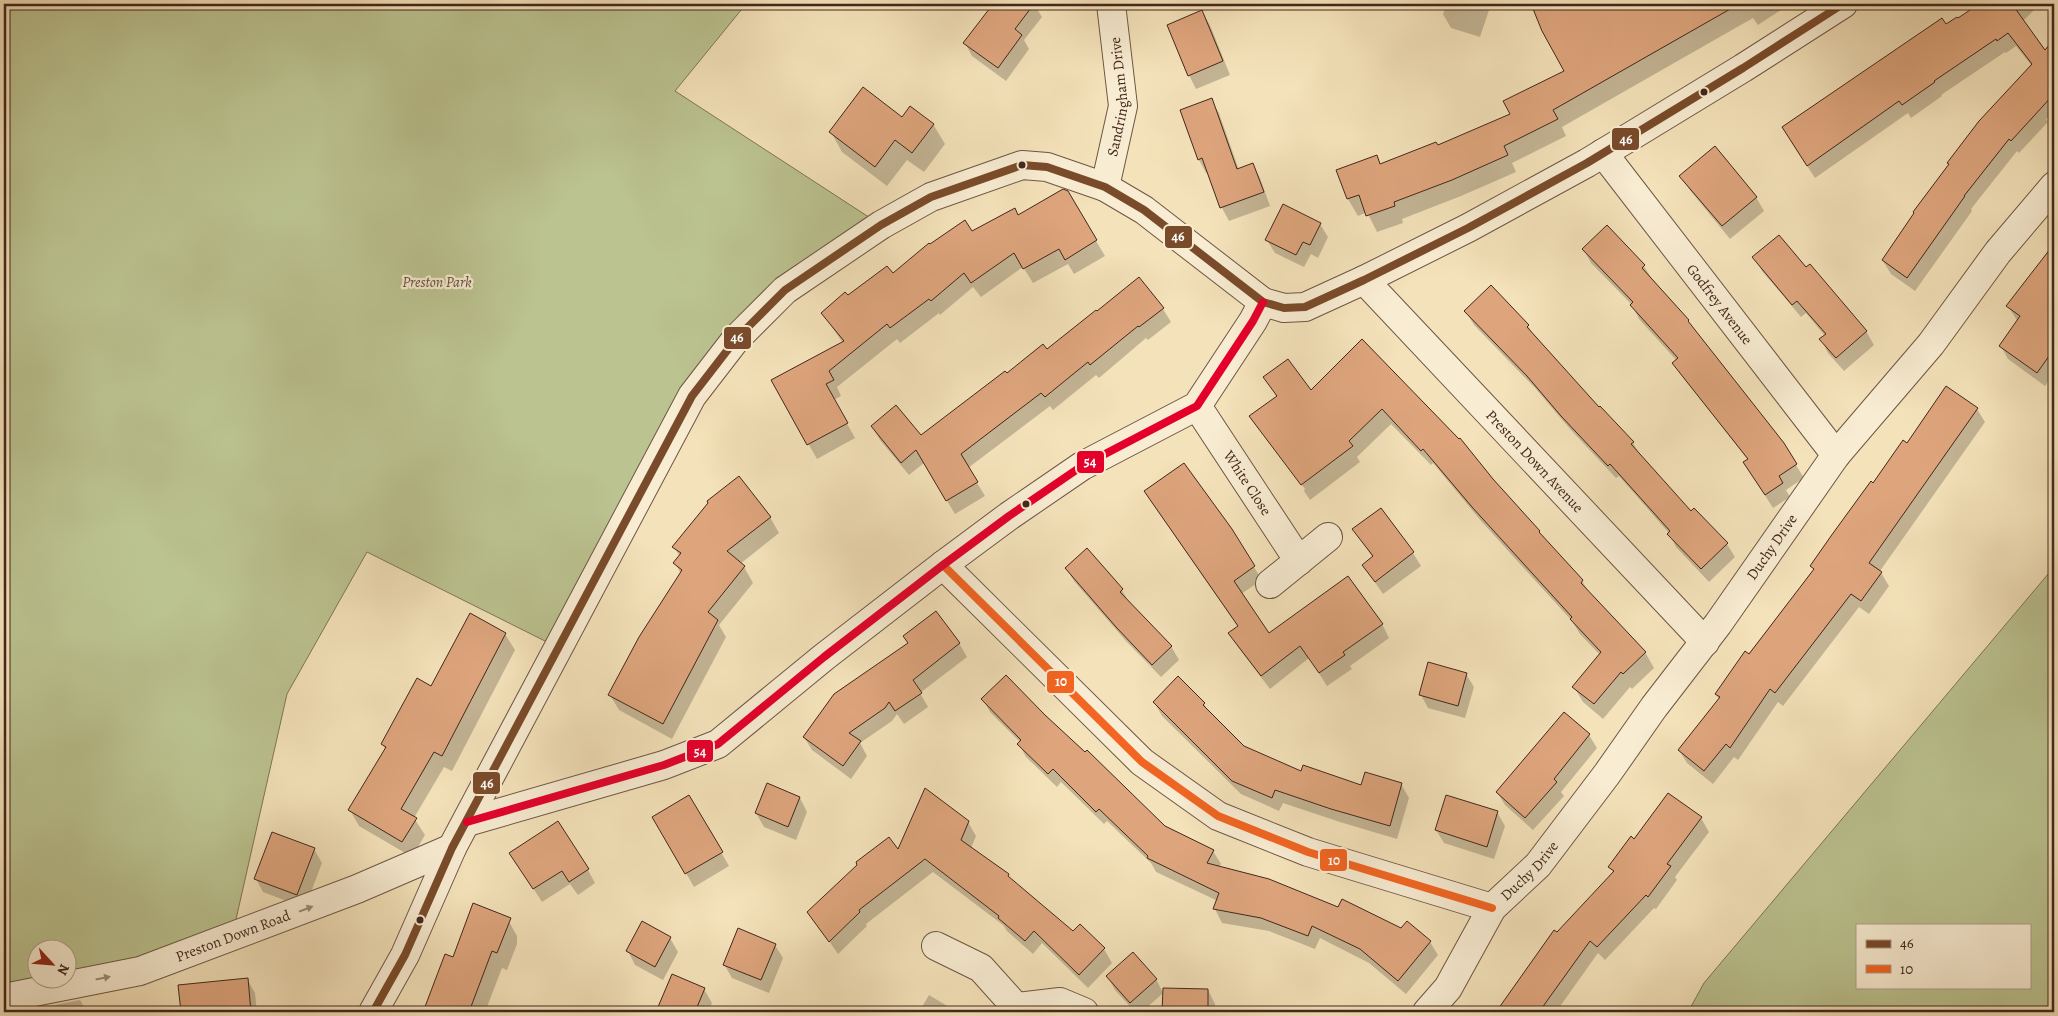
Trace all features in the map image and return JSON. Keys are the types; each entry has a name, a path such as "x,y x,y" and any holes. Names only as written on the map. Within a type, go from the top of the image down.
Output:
{"street":[{"name":"Sandringham Drive","path":"1105,187 1124,106 1110,4"},
{"path":"374,1012 405,955 452,848 692,396 736,339 785,290 880,225 931,197 1022,165 1047,167 1105,187 1144,210 1263,302 1284,308 1305,307 1468,228 1603,154 1843,4"},
{"name":"Godfrey Avenue","path":"1603,154 1836,455"},
{"name":"Duchy Drive","path":"1427,1012 1448,988 1492,908 1538,865 1705,642 1836,455 1931,344 1998,252 2054,186"},
{"name":"Preston Down Avenue","path":"1364,280 1705,642"},
{"path":"467,822 664,764 718,744 824,657 943,565 1082,466 1197,406 1253,321 1263,302"},
{"name":"White Close","path":"1197,406 1300,561"},
{"path":"1270,584 1328,536"},
{"name":"Duchy Drive","path":"943,565 1142,762 1218,816 1308,852 1492,908"},
{"name":"Preston Down Road","path":"4,998 140,970 348,893 452,848"},
{"path":"936,946 981,968 1015,1010 1060,1002 1084,1012"}],"green space":[{"name":"Preston Park","path":"4,4 746,4 675,91 881,225 736,339 559,648 367,552 287,694 232,937 78,978 78,938 28,938 28,988 41,988 4,998"},
{"path":"2054,567 2054,1012 1688,1012 1704,983"}],"building":[{"path":"993,4 1034,4 1015,29 1022,35 998,68 963,43"},
{"path":"1531,4 1739,4 1553,110 1558,119 1504,146 1508,155 1452,180 1394,202 1395,206 1366,216 1359,195 1347,199 1336,170 1377,155 1380,164 1436,142 1438,145 1510,114 1503,101 1564,71 1542,31"},
{"path":"1979,4 2012,4 2045,50 2054,39 2054,94 2011,141 2009,139 1964,196 1907,278 1882,260 1913,212 1949,164 1947,163 1979,121 2032,64 2008,33 1934,81 1902,105 1899,101 1807,166 1782,127 1942,18 1946,24"},
{"path":"1202,10 1223,61 1188,76 1167,25"},
{"path":"863,87 902,117 910,106 934,124 912,153 895,140 875,167 829,132"},
{"path":"1212,98 1237,169 1253,163 1264,192 1220,208 1202,158 1198,160 1180,110"},
{"path":"1715,146 1757,197 1722,226 1679,176"},
{"path":"1063,189 1068,191 1097,240 1065,260 1059,249 1023,269 1014,253 971,283 964,273 931,301 929,299 890,328 887,324 829,371 834,380 826,384 848,423 807,445 771,380 844,341 821,313 845,292 848,295 887,266 893,273 929,243 965,220 972,231 1015,208 1018,215"},
{"path":"1283,204 1321,223 1310,245 1303,242 1296,255 1265,240"},
{"path":"1607,225 1645,265 1642,268 1689,320 1784,443 1797,464 1779,476 1783,483 1765,495 1743,462 1748,459 1672,363 1678,358 1630,305 1633,302 1582,249"},
{"path":"1779,235 1806,267 1810,264 1867,331 1836,358 1819,339 1826,334 1797,301 1792,305 1752,257"},
{"path":"2054,244 2054,349 2037,373 1999,346 2020,316 2006,306"},
{"path":"1139,277 1164,308 1138,326 1090,365 1088,362 1045,397 1041,393 961,454 978,482 946,501 916,450 901,463 871,426 896,405 921,435 1005,371 1007,373 1043,344 1047,349"},
{"path":"1491,285 1529,325 1527,327 1599,407 1634,442 1631,444 1691,511 1694,508 1728,543 1701,569 1667,534 1670,531 1610,464 1608,466 1527,376 1464,311"},
{"path":"1362,339 1460,438 1493,479 1583,580 1581,583 1646,652 1623,674 1621,672 1594,704 1572,687 1601,652 1570,619 1572,617 1472,507 1423,449 1421,451 1382,409 1349,441 1353,446 1301,485 1249,416 1277,396 1263,377 1288,359 1311,390"},
{"path":"1946,386 1978,408 1869,563 1882,572 1861,601 1851,594 1775,693 1770,689 1730,748 1726,744 1704,771 1678,750 1720,697 1715,694 1745,651 1749,654 1814,569 1810,566 1831,536 1871,481 1873,483 1903,440 1907,443"},
{"path":"1184,463 1232,529 1255,566 1234,581 1269,633 1348,576 1383,624 1343,652 1345,655 1319,673 1300,646 1261,676 1228,633 1238,626 1144,491"},
{"path":"739,476 771,517 727,551 745,566 708,612 718,620 663,724 608,695 639,637 682,570 673,563 681,553 672,547 708,503 707,501"},
{"path":"1381,508 1414,552 1375,582 1362,565 1373,556 1352,529"},
{"path":"1087,548 1123,589 1120,592 1172,646 1152,665 1065,568"},
{"path":"936,611 960,643 913,680 922,693 895,711 889,702 885,708 849,733 861,741 843,766 803,737 834,694 908,643 903,636"},
{"path":"470,613 506,633 442,756 434,752 401,809 417,818 402,842 348,810 386,747 381,744 417,678 431,686"},
{"path":"1428,662 1467,673 1458,706 1419,695"},
{"path":"1006,675 1045,715 1085,752 1087,750 1165,826 1214,850 1207,863 1269,879 1338,907 1342,899 1401,928 1407,921 1431,941 1398,981 1360,949 1312,926 1308,936 1261,918 1213,909 1219,893 1147,858 1148,856 1099,809 1096,812 1053,769 1048,774 1017,744 1021,740 981,699"},
{"path":"1178,676 1205,703 1203,705 1244,746 1301,771 1303,765 1361,785 1365,772 1402,783 1390,826 1275,790 1272,798 1232,781 1153,702"},
{"path":"1564,712 1590,734 1554,779 1557,782 1525,818 1496,792"},
{"path":"767,783 800,797 788,827 755,813"},
{"path":"925,788 969,821 961,840 1009,874 1008,876 1073,931 1080,924 1105,948 1079,975 1034,931 1025,941 998,918 999,916 925,859 859,910 860,912 829,942 807,912 857,865 856,862 889,837 898,849"},
{"path":"1668,793 1702,817 1667,864 1671,866 1648,897 1646,895 1597,947 1590,941 1539,1012 1496,1012 1554,930 1557,932 1614,871 1608,867 1631,836 1634,839"},
{"path":"689,795 723,852 685,874 652,817"},
{"path":"1446,795 1498,811 1487,847 1435,830"},
{"path":"558,821 589,869 569,882 562,871 533,889 509,853"},
{"path":"272,832 315,848 297,895 254,879"},
{"path":"473,903 511,918 497,953 492,951 469,1012 423,1012 445,954 453,957"},
{"path":"642,921 671,937 655,967 626,951"},
{"path":"738,928 776,944 761,980 723,965"},
{"path":"1133,952 1157,979 1130,1003 1106,976"},
{"path":"672,974 705,988 695,1012 671,1012 658,1007"},
{"path":"248,978 251,1012 181,1012 178,985"},
{"path":"1163,988 1208,989 1208,1012 1162,1012"}],"transit line":[{"name":"46","path":"373,1012 405,955 452,848 692,396 736,339 785,290 881,225 931,197 1022,165 1047,167 1105,187 1144,210 1263,302 1284,308 1305,307 1468,228 1587,163 1743,68 1843,4"},
{"name":"54","path":"467,822 664,765 718,744 824,657 1009,516 1082,466 1197,406 1253,321 1263,302"},
{"name":"10","path":"943,565 1142,762 1218,816 1308,852 1492,908"}]}
